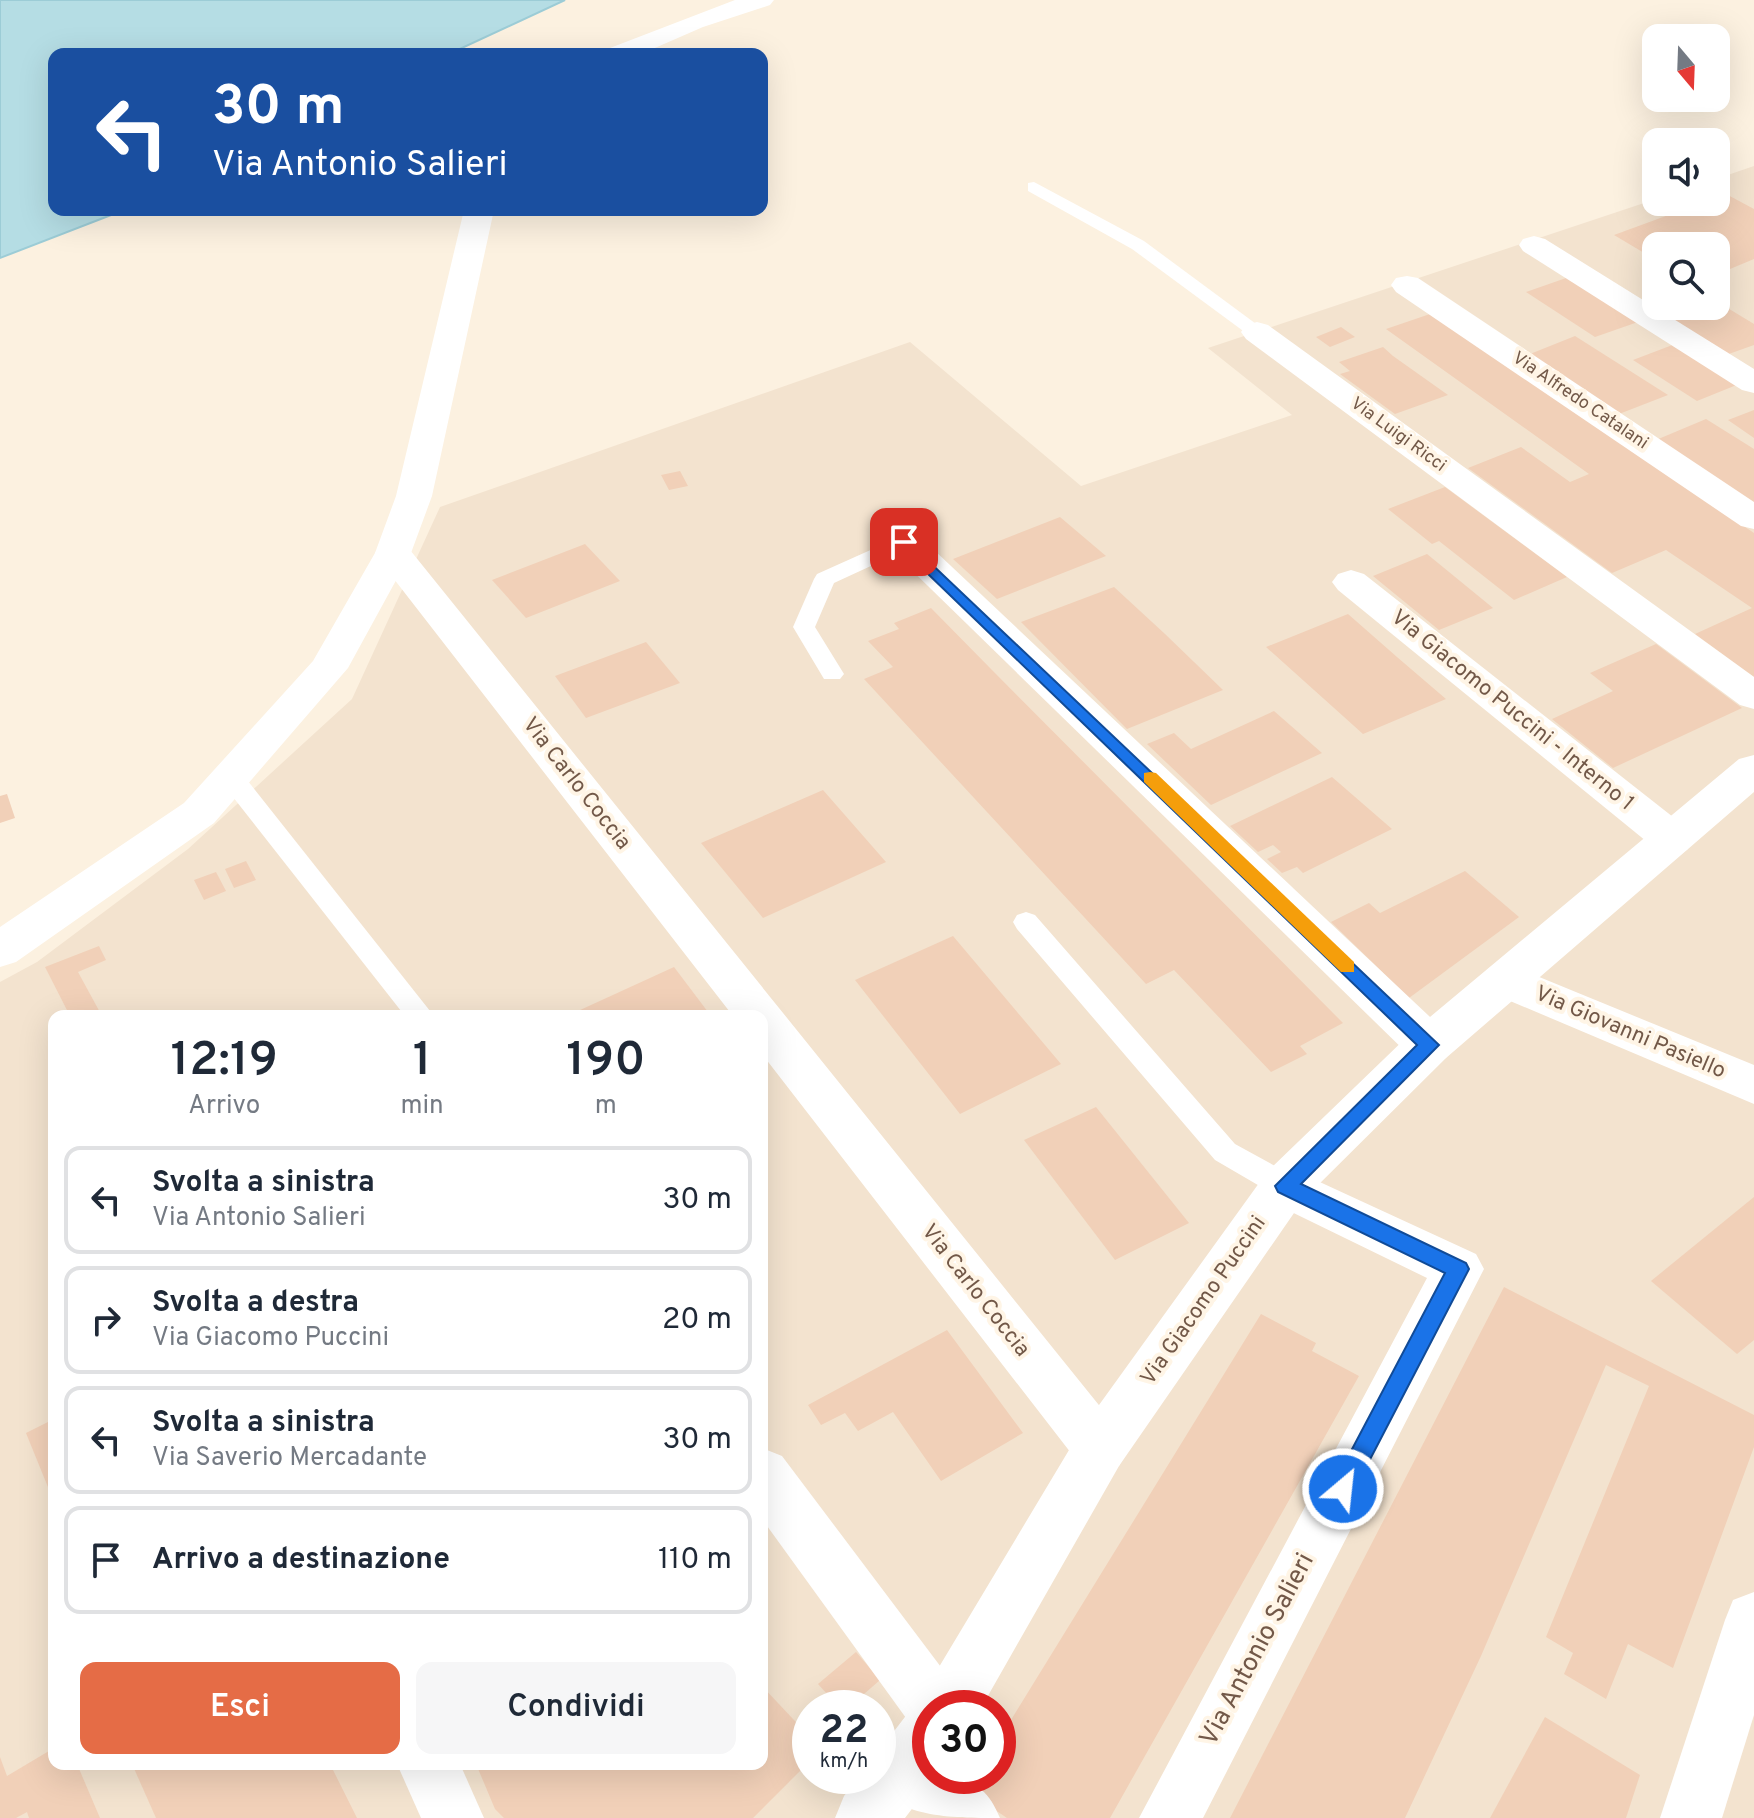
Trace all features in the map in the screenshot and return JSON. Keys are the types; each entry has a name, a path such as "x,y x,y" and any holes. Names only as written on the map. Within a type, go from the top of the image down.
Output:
{"street":[{"path":"633,48 694,22 761,0"},
{"path":"0,950 199,813 328,668 393,553 414,496 478,216"},
{"path":"1534,245 1754,383"},
{"name":"Via Alfredo Catalani","path":"1407,285 1754,518"},
{"name":"Via Luigi Ricci","path":"1257,332 1754,696"},
{"path":"904,542 1429,1045"},
{"name":"Via Carlo Coccia","path":"393,553 754,1010"},
{"name":"Via Giacomo Puccini - Interno 1","path":"1351,582 1672,839"},
{"name":"Via Giacomo Puccini","path":"959,1690 1100,1448 1285,1186 1429,1045 1672,839 1746,787"},
{"name":"Via Giovanni Pasiello","path":"1505,980 1754,1085"},
{"name":"Via Carlo Coccia","path":"768,1028 1100,1448"},
{"name":"Via Antonio Salieri","path":"1170,1818 1458,1269 1285,1186"},
{"path":"768,1482 922,1690"},
{"path":"1691,1818 1754,1620"},
{"path":"431,1770 453,1818"},
{"path":"899,1776 969,1818"}],"lane":[{"name":"Via Luigi Ricci","path":"1034,187 1138,245 1257,332"},
{"path":"832,674 804,627 825,579 904,542"},
{"path":"231,777 415,1010"},
{"path":"1026,922 1225,1152 1285,1186"}],"shaded area":[{"path":"1754,166 1754,1818 0,1818 0,982 37,962 188,849 352,699 440,507 910,342 1081,486 1292,415 1208,348 1642,204 1642,216 1730,216 1730,174"}],"water":[{"path":"0,0 565,0 462,48 48,48 48,216 108,216 0,258"}],"building":[{"path":"1730,196 1754,209 1754,259 1730,269 1730,232 1642,232 1642,252 1614,235 1666,216 1730,216"},
{"path":"1569,277 1638,322 1595,337 1526,292"},
{"path":"1730,309 1754,324 1754,345 1726,355 1671,320 1730,320"},
{"path":"1430,314 1754,533 1754,677 1695,634 1752,608 1666,550 1612,573 1468,468 1521,447 1570,482 1589,474 1386,329"},
{"path":"1341,327 1355,337 1330,347 1316,337"},
{"path":"1575,336 1668,395 1619,414 1530,354"},
{"path":"1675,344 1739,384 1697,401 1633,360"},
{"path":"1383,347 1448,395 1395,414 1340,374 1350,371 1339,362"},
{"path":"1754,410 1754,438 1728,420"},
{"path":"1706,419 1754,449 1754,504 1656,440"},
{"path":"680,471 688,486 669,490 661,475"},
{"path":"1445,487 1567,577 1514,600 1439,541 1432,544 1388,509"},
{"path":"1060,517 1106,556 997,599 953,559"},
{"path":"585,544 620,581 526,618 492,580"},
{"path":"1427,554 1493,608 1439,630 1373,576"},
{"path":"1114,587 1223,690 1127,729 1021,622"},
{"path":"931,608 1343,1023 1300,1046 1307,1054 1271,1072 1174,970 1146,984 864,679 893,667 868,641 899,629 894,623"},
{"path":"1348,614 1446,699 1363,734 1266,647"},
{"path":"646,642 680,683 586,718 555,676"},
{"path":"1656,644 1742,708 1613,768 1552,719 1613,691 1590,673"},
{"path":"1274,711 1322,753 1211,805 1147,744 1174,733 1191,749"},
{"path":"1332,777 1392,829 1303,873 1297,867 1282,873 1267,859 1281,852 1273,845 1258,852 1230,826"},
{"path":"823,790 886,862 763,918 701,843"},
{"path":"7,794 15,818 0,823 0,796"},
{"path":"246,861 256,880 234,888 225,869"},
{"path":"1465,871 1519,917 1409,998 1331,922 1369,903 1380,913"},
{"path":"216,872 226,891 204,900 194,880"},
{"path":"953,936 1061,1064 960,1114 855,980"},
{"path":"99,946 106,960 78,972 99,1010 67,1010 45,967"},
{"path":"674,967 706,1010 580,1010"},
{"path":"1096,1107 1189,1223 1115,1260 1024,1140"},
{"path":"1754,1197 1754,1340 1737,1354 1651,1281"},
{"path":"1504,1287 1754,1415 1754,1447 1673,1668 1628,1644 1606,1699 1564,1674 1573,1653 1546,1637 1649,1386 1606,1365 1481,1656 1405,1818 1230,1818"},
{"path":"1261,1314 1316,1343 1312,1351 1359,1376 1110,1818 1007,1818 971,1794 1016,1794 1016,1712"},
{"path":"947,1330 1023,1433 941,1481 893,1412 858,1431 845,1413 821,1425 808,1405"},
{"path":"48,1422 48,1487 26,1433"},
{"path":"856,1652 880,1680 869,1690 824,1690 818,1684"},
{"path":"768,1692 792,1718 792,1779 753,1818 504,1818 495,1809 479,1770 768,1770"},
{"path":"1545,1717 1640,1775 1626,1818 1490,1818"},
{"path":"48,1752 48,1770 80,1770 100,1818 29,1818 27,1812 16,1818 0,1818 0,1757 7,1776"},
{"path":"135,1770 333,1770 357,1818 156,1818"}],"slow traffic":[{"path":"1150,778 1348,967"}],"route":[{"path":"904,542 1429,1045 1285,1186 1458,1269 1343,1489"}]}
